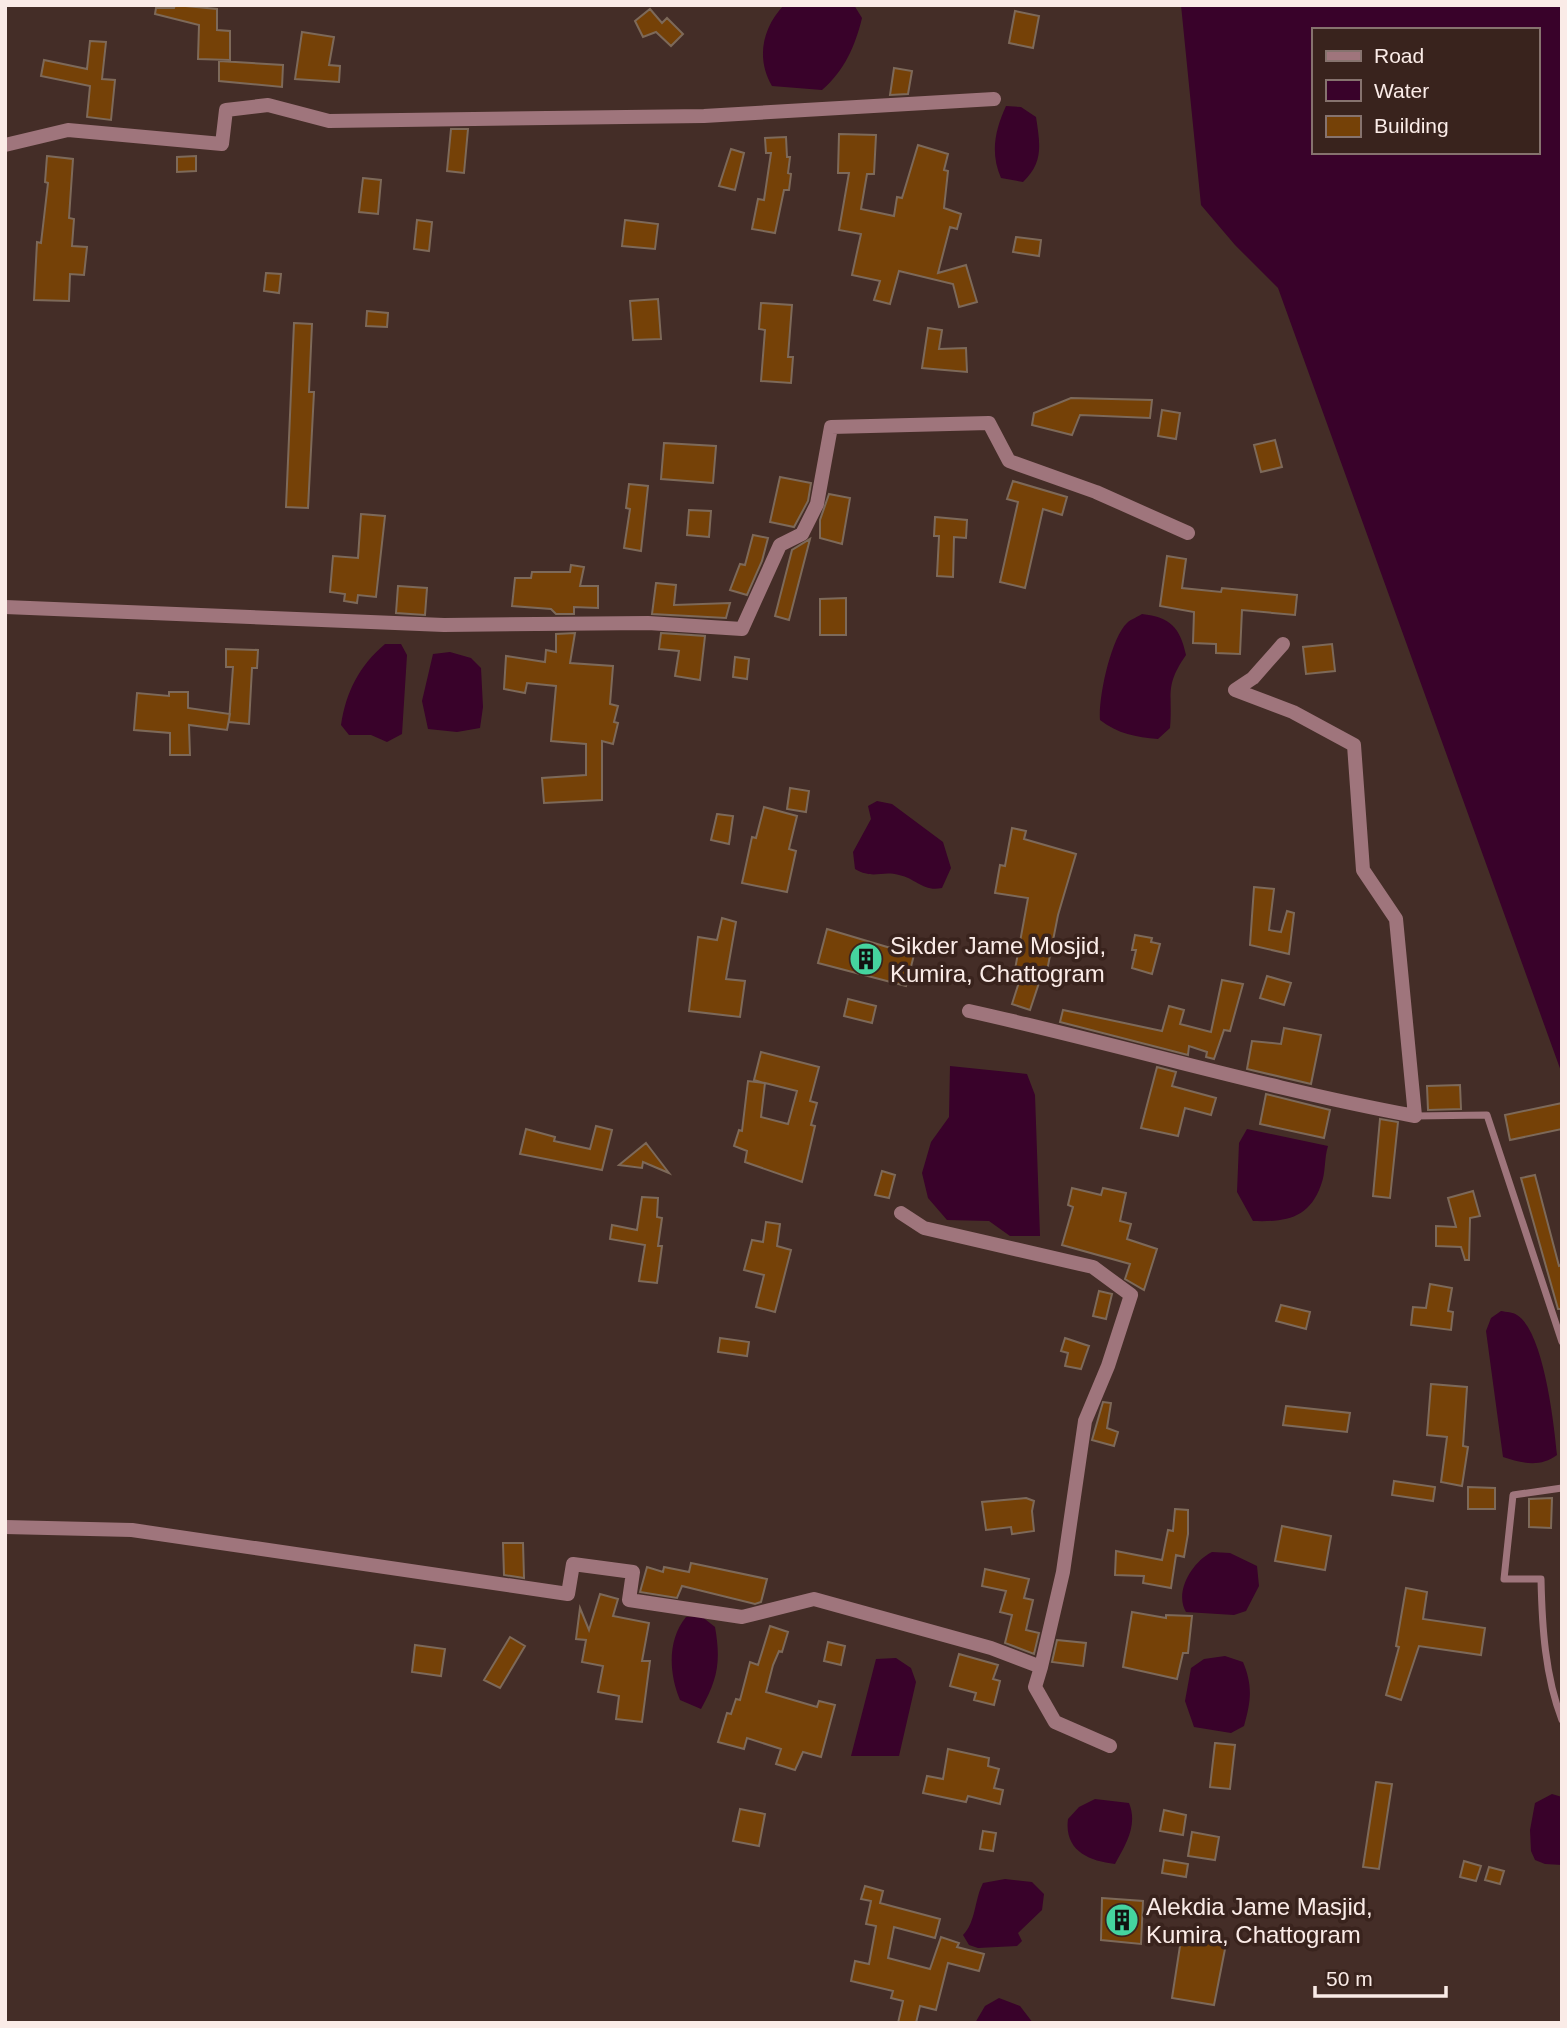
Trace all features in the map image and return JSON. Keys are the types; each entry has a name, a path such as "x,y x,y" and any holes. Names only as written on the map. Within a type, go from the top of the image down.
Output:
{"street":[{"path":"5,145 68,130 222,144 226,110 268,105 329,121 704,116 994,99"},
{"path":"5,607 432,625 648,623 742,629 780,545 802,534 817,504 831,427 989,423 1009,461 1096,492 1188,533"},
{"path":"969,1011 1102,1041 1310,1097 1415,1116 1396,919 1363,870 1354,746 1293,712 1235,690 1253,678 1283,644"},
{"path":"901,1213 924,1228 1093,1267 1131,1295 1108,1366 1085,1421 1063,1572 1035,1687 1055,1723 1110,1746"},
{"path":"5,1527 132,1530 568,1594 573,1564 633,1572 629,1601 742,1617 814,1599 991,1648 1041,1667"}],"lane":[{"path":"1415,1116 1487,1115 1562,1342"},
{"path":"1562,1488 1513,1495 1504,1579 1541,1579 1542,1613 1552,1696 1562,1720"}],"water":[{"path":"784,5 854,5 862,18 848,58 837,75 822,90 772,86 767,76 763,55 766,34"},
{"path":"1181,5 1562,5 1562,1074 1278,288 1235,245 1201,205"},
{"path":"1006,106 1021,107 1036,117 1039,152 1030,175 1023,182 1001,178 998,169 995,142"},
{"path":"1142,614 1152,615 1172,625 1181,637 1186,655 1172,683 1170,728 1158,739 1128,734 1100,720 1103,684 1116,641 1127,623"},
{"path":"385,644 401,644 407,655 402,734 387,742 371,735 349,735 341,725 355,680 368,661"},
{"path":"450,652 471,658 481,668 483,707 480,728 457,732 428,729 422,701 433,654"},
{"path":"877,801 892,804 943,842 951,868 942,888 925,887 899,875 867,874 855,869 853,852 871,819 868,806"},
{"path":"950,1066 1027,1074 1035,1095 1040,1236 1010,1236 989,1221 947,1220 928,1198 922,1173 931,1142 949,1117"},
{"path":"1247,1129 1328,1146 1321,1185 1303,1212 1275,1221 1253,1221 1237,1192 1239,1143"},
{"path":"1501,1311 1515,1314 1526,1325 1541,1359 1557,1455 1544,1462 1524,1462 1503,1457 1486,1331 1491,1318"},
{"path":"1212,1552 1230,1553 1257,1566 1259,1586 1246,1611 1234,1615 1186,1612 1182,1596 1187,1578 1198,1563"},
{"path":"701,1616 715,1627 718,1650 717,1670 701,1709 680,1700 676,1690 672,1657 676,1636 686,1617"},
{"path":"1225,1656 1243,1662 1246,1671 1250,1694 1244,1726 1231,1733 1194,1727 1185,1701 1191,1668 1204,1659"},
{"path":"896,1658 911,1668 916,1682 899,1756 851,1756 876,1659"},
{"path":"1552,1794 1562,1797 1562,1865 1545,1864 1535,1860 1531,1851 1530,1830 1535,1803"},
{"path":"1095,1799 1129,1803 1131,1827 1127,1842 1115,1864 1087,1857 1070,1839 1068,1819 1079,1807"},
{"path":"1005,1879 1032,1882 1044,1894 1042,1910 1018,1933 1022,1941 1017,1946 978,1948 969,1945 963,1935 973,1918 983,1883"},
{"path":"999,1998 1020,2006 1033,2023 975,2023 985,2006"}],"building":[{"path":"175,5 217,9 217,30 230,31 230,60 198,59 199,25 155,14 156,8 174,8"},
{"path":"650,9 662,23 667,18 683,34 671,46 656,32 643,37 635,21"},
{"path":"1015,11 1039,16 1033,48 1009,43"},
{"path":"302,32 334,37 329,65 340,66 339,82 295,79"},
{"path":"90,41 106,42 102,79 115,80 111,120 87,117 90,86 41,76 44,60 87,69"},
{"path":"219,61 283,65 282,87 219,81"},
{"path":"894,68 912,71 908,94 890,95"},
{"path":"451,129 468,129 464,173 447,171"},
{"path":"839,134 876,135 874,174 867,174 861,209 894,216 897,197 902,198 918,145 948,154 944,170 948,171 944,208 961,214 957,229 950,227 938,273 966,265 977,302 959,307 953,284 899,271 890,304 874,300 880,281 852,275 861,234 839,230 849,173 838,173"},
{"path":"786,137 787,157 790,157 788,173 791,174 789,190 784,190 775,233 752,229 758,199 764,200 771,153 766,153 765,138"},
{"path":"731,149 744,153 735,190 719,186"},
{"path":"47,156 73,159 69,218 74,219 72,246 87,247 84,275 70,274 69,301 34,300 37,242 41,243 48,183 45,182"},
{"path":"196,156 196,171 177,172 177,157"},
{"path":"363,178 381,180 378,214 359,212"},
{"path":"417,220 432,222 429,251 414,249"},
{"path":"625,220 658,224 655,249 622,246"},
{"path":"1016,237 1041,240 1039,256 1013,252"},
{"path":"266,273 281,274 279,293 264,291"},
{"path":"658,299 661,339 633,340 630,301"},
{"path":"761,303 792,305 788,357 793,357 791,383 761,381 765,330 759,329"},
{"path":"367,311 388,313 387,327 366,326"},
{"path":"294,323 312,324 309,392 314,392 308,508 286,507"},
{"path":"928,328 942,330 939,349 966,348 967,372 922,368"},
{"path":"1071,398 1152,400 1150,418 1080,415 1072,435 1032,425 1034,413"},
{"path":"1162,410 1180,413 1176,439 1158,436"},
{"path":"1275,440 1282,467 1261,472 1254,445"},
{"path":"664,443 716,446 713,483 661,479"},
{"path":"780,477 811,483 808,501 794,527 770,522"},
{"path":"1013,481 1067,497 1062,515 1043,509 1025,588 1000,582 1018,502 1007,499"},
{"path":"629,484 648,486 641,551 624,548 630,509 626,508"},
{"path":"829,494 850,498 842,544 820,538 820,520"},
{"path":"689,510 711,511 709,537 687,535"},
{"path":"361,514 385,516 376,597 358,595 357,603 344,601 345,594 330,592 333,556 358,558"},
{"path":"935,517 967,520 966,538 954,537 953,577 937,576 939,536 934,536"},
{"path":"753,535 768,538 762,561 747,595 730,590 740,564 745,565"},
{"path":"810,539 789,620 775,616 792,550"},
{"path":"1167,556 1186,559 1182,588 1221,592 1222,588 1297,595 1295,615 1242,610 1240,654 1216,653 1216,644 1193,643 1194,612 1160,606"},
{"path":"571,565 584,567 580,586 598,586 598,608 574,607 574,614 556,614 551,609 512,606 515,578 531,578 532,572 570,572"},
{"path":"656,583 676,585 674,605 730,603 726,618 652,614"},
{"path":"398,586 427,588 425,615 396,613"},
{"path":"846,598 846,635 820,635 820,599"},
{"path":"575,633 570,663 613,666 610,704 618,706 614,722 618,723 613,744 602,741 602,800 544,803 542,778 586,775 586,744 551,741 556,686 527,683 525,693 504,689 506,656 545,662 546,650 556,652 556,634"},
{"path":"661,633 705,636 700,680 675,676 679,651 659,649"},
{"path":"1332,644 1335,671 1306,674 1303,647"},
{"path":"226,649 258,650 257,668 252,668 249,724 229,722 233,667 226,667"},
{"path":"735,657 749,659 747,679 733,677"},
{"path":"169,692 188,692 188,708 230,714 227,730 189,725 190,755 170,755 170,733 134,730 137,693 169,696"},
{"path":"790,788 809,791 806,812 787,809"},
{"path":"764,807 797,816 789,849 796,851 787,892 742,883 752,837 756,838"},
{"path":"717,814 733,816 729,844 711,840"},
{"path":"1012,828 1026,831 1024,839 1076,854 1058,915 1045,981 1040,980 1030,1010 1012,1004 1021,976 1014,975 1028,898 995,893 1000,865 1005,866"},
{"path":"1254,887 1274,889 1269,930 1281,932 1287,911 1294,913 1289,954 1250,945"},
{"path":"722,918 736,922 726,979 745,981 740,1017 689,1011 698,937 717,940"},
{"name":"Sikder Jame Mosjid, Kumira, Chattogram","path":"827,929 914,955 906,986 818,963"},
{"path":"1135,935 1152,938 1151,942 1160,944 1152,974 1132,968 1136,950 1132,950"},
{"path":"1267,976 1291,983 1284,1005 1260,998"},
{"path":"1222,980 1243,984 1230,1031 1224,1030 1214,1059 1206,1057 1207,1052 1189,1046 1188,1055 1060,1022 1063,1010 1162,1031 1169,1006 1184,1010 1180,1024 1211,1032"},
{"path":"848,999 876,1006 872,1023 844,1016"},
{"path":"1284,1028 1321,1035 1311,1084 1247,1069 1252,1041 1281,1044"},
{"path":"761,1052 819,1067 810,1101 817,1103 811,1125 815,1126 802,1182 745,1162 747,1151 734,1146 739,1130 742,1131 748,1081 764,1083 754,1080","holes":["765,1083 797,1091 788,1124 761,1117"]},
{"path":"1157,1067 1176,1072 1172,1086 1216,1098 1211,1115 1185,1108 1178,1136 1141,1128"},
{"path":"1460,1085 1461,1109 1428,1110 1427,1086"},
{"path":"1266,1094 1330,1110 1324,1138 1260,1124"},
{"path":"1562,1103 1562,1129 1510,1140 1505,1115"},
{"path":"1380,1119 1398,1122 1390,1198 1373,1196"},
{"path":"596,1126 612,1130 602,1170 520,1154 526,1129 555,1137 554,1141 590,1149"},
{"path":"646,1143 669,1173 643,1162 642,1168 619,1165"},
{"path":"882,1171 895,1175 889,1198 875,1195"},
{"path":"1535,1175 1559,1266 1562,1265 1562,1309 1558,1309 1521,1178"},
{"path":"1072,1188 1101,1195 1103,1188 1126,1193 1120,1221 1131,1224 1127,1239 1157,1249 1144,1290 1125,1279 1130,1264 1062,1245 1073,1207 1068,1205"},
{"path":"1473,1191 1480,1216 1470,1218 1469,1260 1465,1260 1461,1247 1436,1246 1436,1226 1456,1227 1448,1198"},
{"path":"642,1197 658,1198 657,1217 662,1218 658,1246 662,1246 657,1283 639,1281 645,1245 610,1239 612,1225 637,1230"},
{"path":"766,1222 780,1224 777,1246 791,1250 775,1312 756,1307 764,1275 744,1270 752,1240 763,1242"},
{"path":"1430,1284 1452,1288 1448,1311 1453,1312 1451,1330 1411,1325 1413,1307 1426,1308"},
{"path":"1099,1291 1112,1294 1106,1319 1093,1316"},
{"path":"1281,1305 1310,1312 1306,1329 1276,1321"},
{"path":"720,1338 749,1342 747,1356 718,1352"},
{"path":"1065,1338 1089,1346 1081,1369 1065,1366 1068,1353 1061,1351"},
{"path":"1431,1384 1467,1387 1463,1446 1468,1447 1462,1486 1441,1482 1447,1437 1427,1435"},
{"path":"1103,1402 1111,1403 1107,1428 1118,1432 1114,1446 1092,1440"},
{"path":"1286,1406 1350,1413 1347,1432 1283,1425"},
{"path":"1394,1481 1435,1487 1433,1501 1392,1495"},
{"path":"1468,1487 1495,1488 1495,1509 1468,1509"},
{"path":"1026,1498 1034,1501 1034,1531 1012,1534 1011,1527 986,1530 982,1502"},
{"path":"1552,1498 1551,1528 1529,1527 1529,1499"},
{"path":"1175,1509 1188,1510 1188,1534 1184,1557 1176,1555 1171,1588 1143,1583 1144,1576 1115,1575 1116,1551 1162,1560 1168,1530 1173,1531"},
{"path":"1282,1526 1331,1536 1325,1570 1275,1561"},
{"path":"503,1543 523,1543 524,1578 504,1575"},
{"path":"691,1563 767,1579 761,1602 755,1604 682,1586 677,1598 640,1592 647,1567 663,1572 664,1567 689,1572"},
{"path":"985,1569 1029,1579 1024,1598 1033,1600 1026,1630 1039,1633 1034,1654 1005,1643 1012,1615 1000,1612 1006,1591 982,1586"},
{"path":"1406,1588 1427,1592 1423,1619 1485,1628 1481,1655 1419,1646 1401,1700 1386,1695 1399,1647 1396,1646"},
{"path":"600,1594 618,1599 613,1616 649,1623 642,1661 650,1661 642,1722 616,1719 619,1696 598,1692 603,1666 582,1662 586,1640 576,1639 580,1608 589,1630"},
{"path":"1132,1612 1166,1618 1166,1615 1192,1616 1188,1653 1183,1653 1177,1679 1123,1667"},
{"path":"770,1626 788,1632 782,1652 779,1651 773,1665 766,1692 817,1707 819,1701 835,1705 821,1757 803,1752 795,1770 776,1764 781,1749 747,1738 744,1749 718,1742 727,1713 731,1714 736,1699 740,1700 750,1662 758,1665"},
{"path":"510,1637 525,1646 500,1688 484,1680"},
{"path":"1057,1640 1086,1643 1083,1666 1052,1662"},
{"path":"828,1642 845,1646 841,1665 824,1661"},
{"path":"415,1645 445,1649 441,1676 412,1672"},
{"path":"959,1654 998,1665 993,1679 1000,1681 994,1705 974,1700 976,1693 950,1686"},
{"path":"1215,1743 1235,1745 1230,1789 1210,1787"},
{"path":"948,1749 989,1758 988,1766 999,1769 994,1788 1003,1790 1000,1804 968,1796 966,1802 923,1793 927,1776 943,1779"},
{"path":"1376,1782 1392,1784 1379,1869 1363,1867"},
{"path":"740,1809 765,1814 759,1846 733,1841"},
{"path":"1164,1810 1186,1815 1183,1835 1160,1831"},
{"path":"983,1831 996,1833 993,1851 980,1849"},
{"path":"1192,1832 1219,1837 1215,1860 1188,1856"},
{"path":"1164,1860 1188,1864 1186,1877 1162,1873"},
{"path":"1464,1861 1481,1866 1476,1881 1460,1877"},
{"path":"1489,1867 1504,1871 1500,1884 1485,1880"},
{"path":"865,1886 883,1891 880,1903 940,1919 935,1938 894,1927 888,1958 930,1969 941,1937 959,1943 957,1947 984,1954 979,1971 948,1963 936,2010 920,2006 916,2023 898,2023 903,2001 891,1998 893,1991 851,1981 855,1961 869,1964 876,1926 866,1924 871,1901 861,1899"},
{"name":"Alekdia Jame Masjid, Kumira, Chattogram","path":"1102,1898 1143,1901 1141,1944 1101,1940"},
{"path":"1182,1933 1226,1944 1214,2005 1172,1998"}],"place":[{"name":"Sikder Jame Mosjid, Kumira, Chattogram","path":"866,959"},
{"name":"Alekdia Jame Masjid, Kumira, Chattogram","path":"1122,1920"}]}
